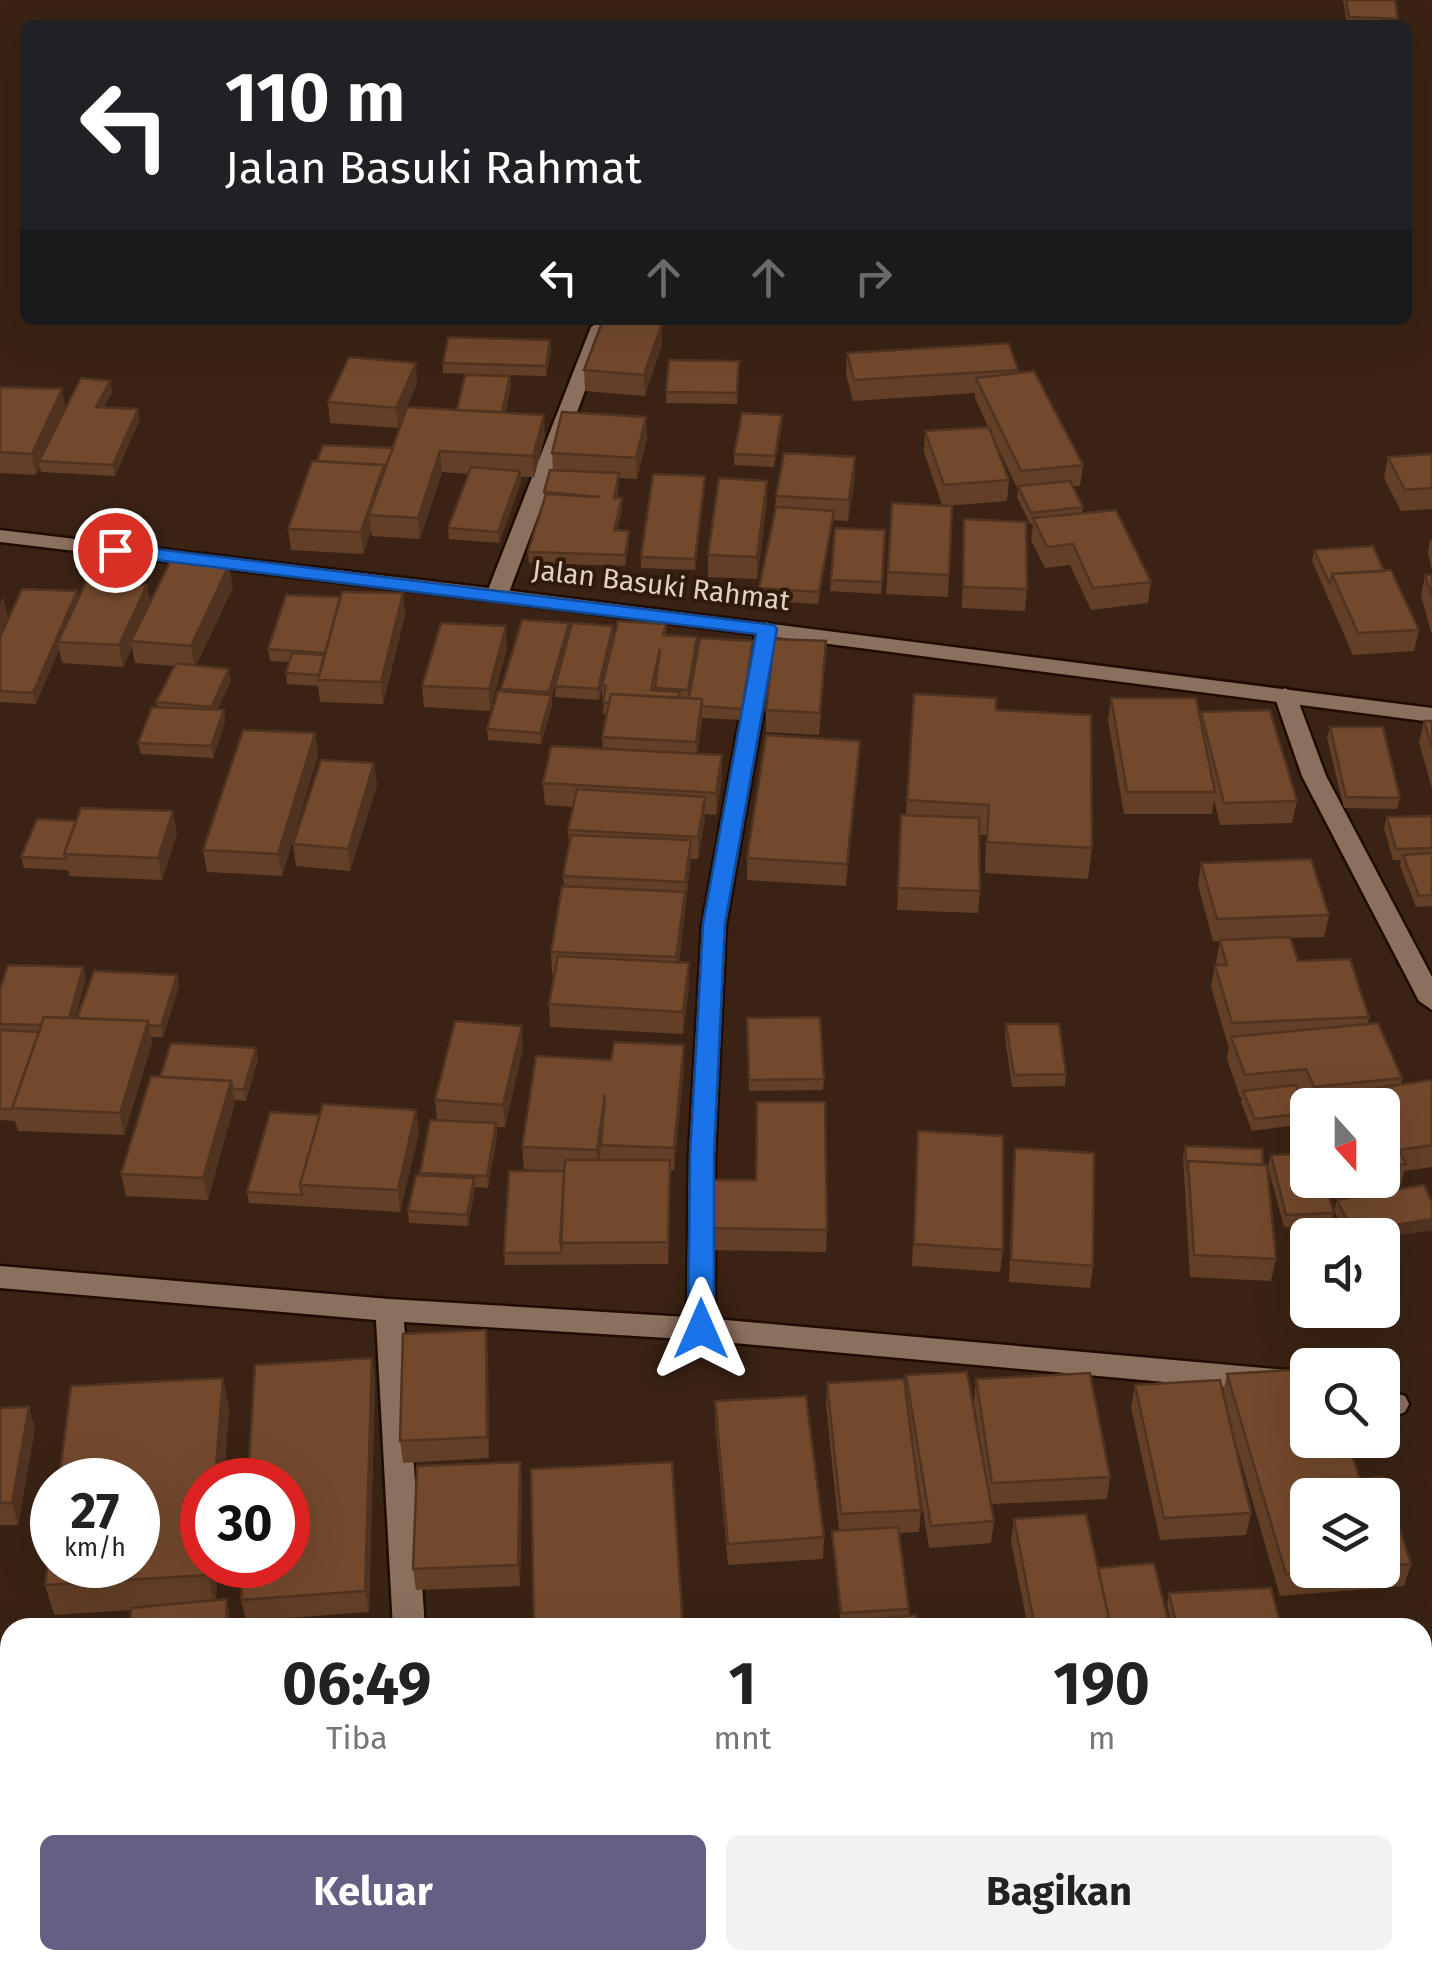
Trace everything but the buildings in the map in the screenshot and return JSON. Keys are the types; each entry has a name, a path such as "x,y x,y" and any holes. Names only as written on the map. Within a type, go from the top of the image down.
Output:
{"street":[{"path":"497,595 600,326"},
{"name":"Jalan Basuki Rahmat","path":"0,536 497,595 1432,715"},
{"path":"701,1329 702,1155 714,924 767,629"},
{"path":"1286,696 1314,776 1432,1001"},
{"path":"0,1277 389,1310 701,1329 1290,1382"},
{"path":"389,1310 408,1618"}],"route":[{"path":"115,550 767,629 714,924 702,1155 701,1329"}]}
